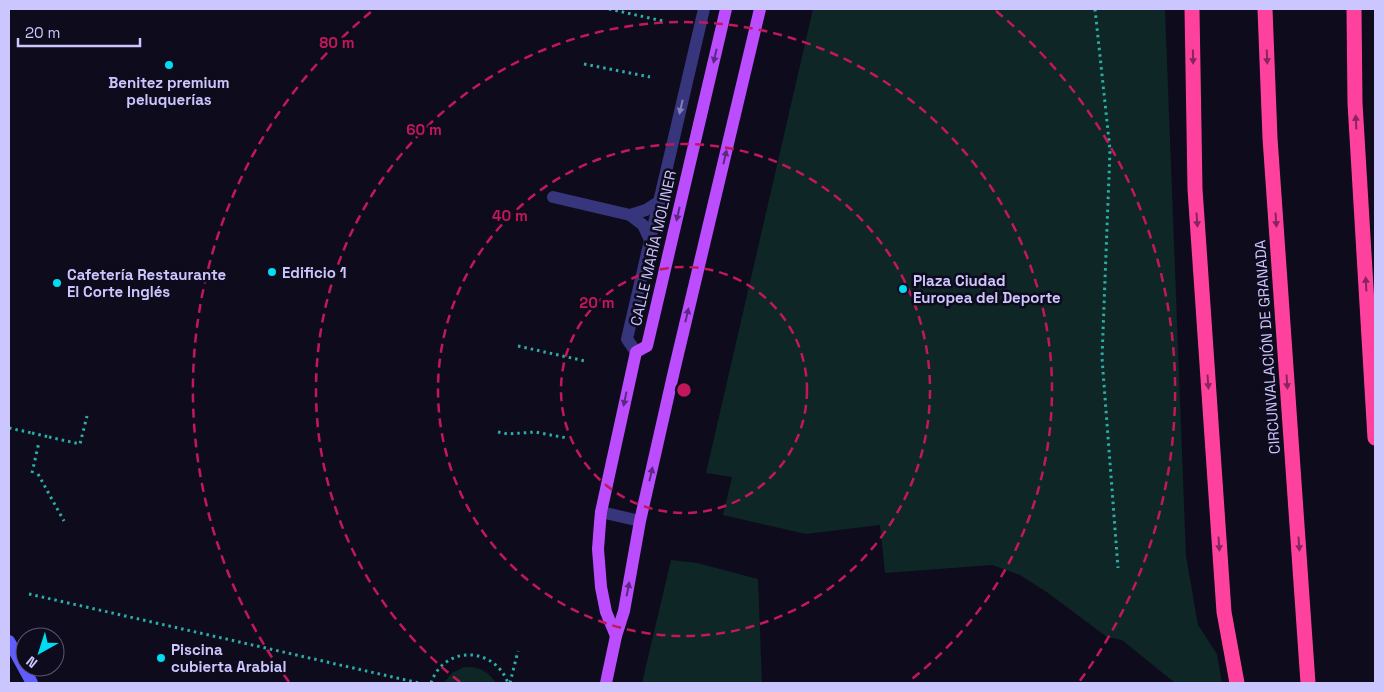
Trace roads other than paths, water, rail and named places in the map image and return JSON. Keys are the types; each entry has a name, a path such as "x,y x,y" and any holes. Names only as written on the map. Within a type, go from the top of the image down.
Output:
{"highway":[{"path":"1192,9 1196,209 1224,612 1237,683"},
{"name":"CIRCUNVALACIÓN DE GRANADA","path":"1265,9 1270,138 1308,683"},
{"path":"1354,9 1355,103 1375,438"}],"main road":[{"name":"CALLE MARÍA MOLINER","path":"616,636 606,612 600,578 598,549 601,512 636,352 647,346 726,9"},
{"path":"606,683 616,636 624,611 640,521 760,9"},
{"path":"9,641 32,683"}],"lane":[{"path":"636,352 627,339 704,9"},
{"path":"553,197 630,215 643,225 650,240"},
{"path":"630,215 650,209 660,201"},
{"path":"601,512 640,521"}],"place":[{"name":"Benitez premium peluquerías","path":"169,65"},
{"name":"Edificio 1","path":"272,272"},
{"name":"Cafetería Restaurante El Corte Inglés","path":"57,283"},
{"name":"Plaza Ciudad Europea del Deporte","path":"903,289"},
{"name":"Piscina cubierta Arabial","path":"161,658"}]}
